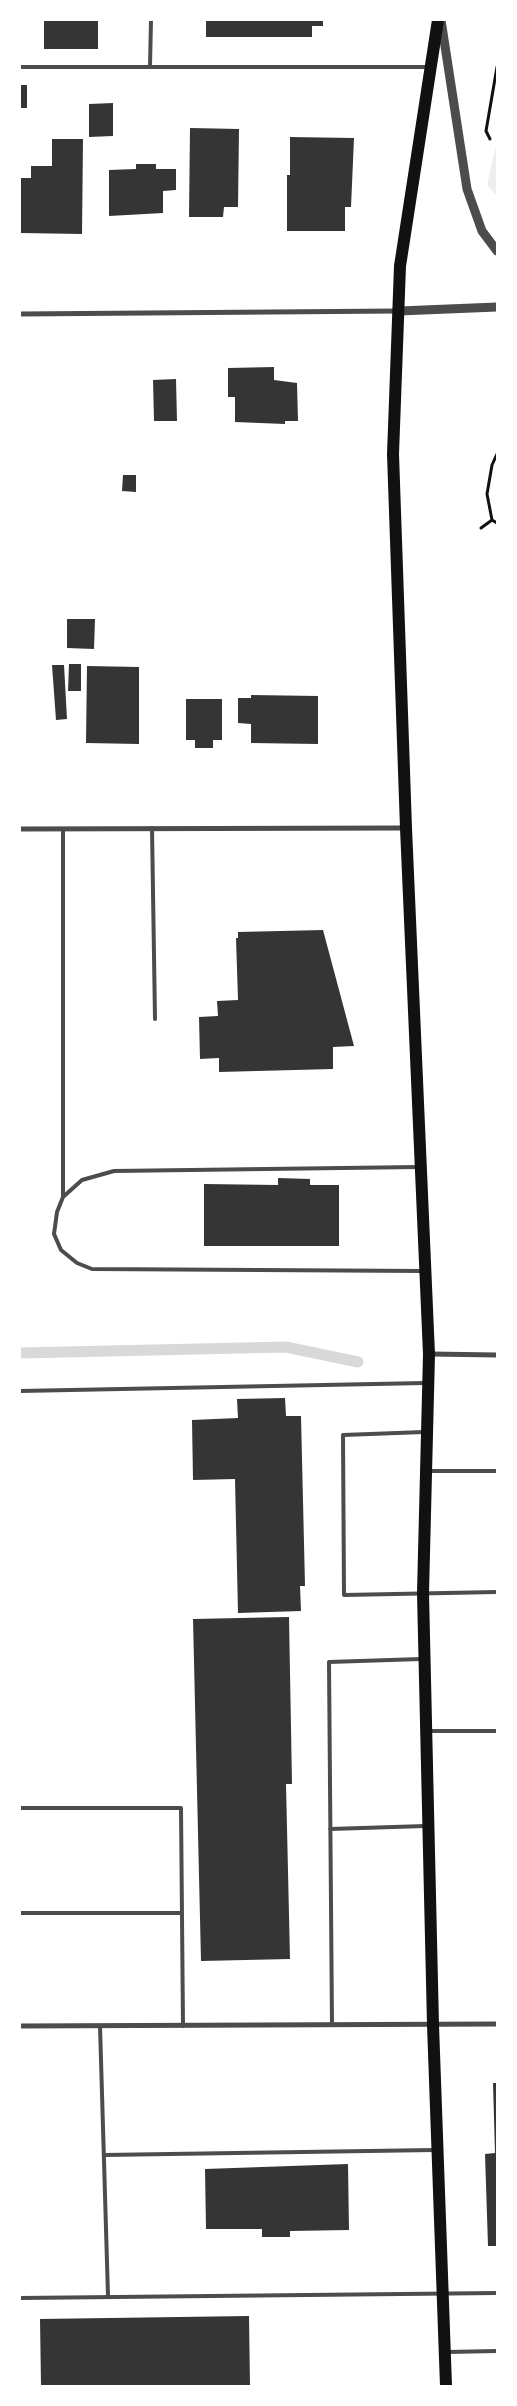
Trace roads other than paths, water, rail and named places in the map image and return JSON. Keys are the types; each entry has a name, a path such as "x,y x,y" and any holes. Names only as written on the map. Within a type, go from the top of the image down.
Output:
{"main road":[{"path":"440,20 400,266 393,454 406,828 429,1354 425,1471 424,1593 426,1731 433,2024 446,2386"}],"street":[{"path":"440,20 467,189 482,231 497,251"},
{"path":"20,314 399,310 497,307"},
{"path":"20,829 406,828"},
{"path":"429,1354 497,1355"},
{"path":"20,2026 497,2024"}],"lane":[{"path":"150,66 151,20"},
{"path":"20,67 431,67"},
{"path":"152,828 155,1020"},
{"path":"64,829 64,1197"},
{"path":"420,1167 114,1172 82,1180 64,1197 57,1212 54,1234 61,1250 77,1263 92,1268 425,1271"},
{"path":"20,1391 428,1383"},
{"path":"426,1432 342,1435 344,1595 497,1592"},
{"path":"425,1471 497,1471"},
{"path":"332,2025 329,1662 425,1659"},
{"path":"426,1731 497,1731"},
{"path":"20,1808 181,1808 183,2026"},
{"path":"330,1829 428,1826"},
{"path":"20,1914 182,1913"},
{"path":"100,2026 108,2296"},
{"path":"104,2155 437,2150"},
{"path":"20,2298 497,2293"},
{"path":"445,2352 497,2351"}],"waterway":[{"path":"20,1353 286,1347 358,1362"}]}
